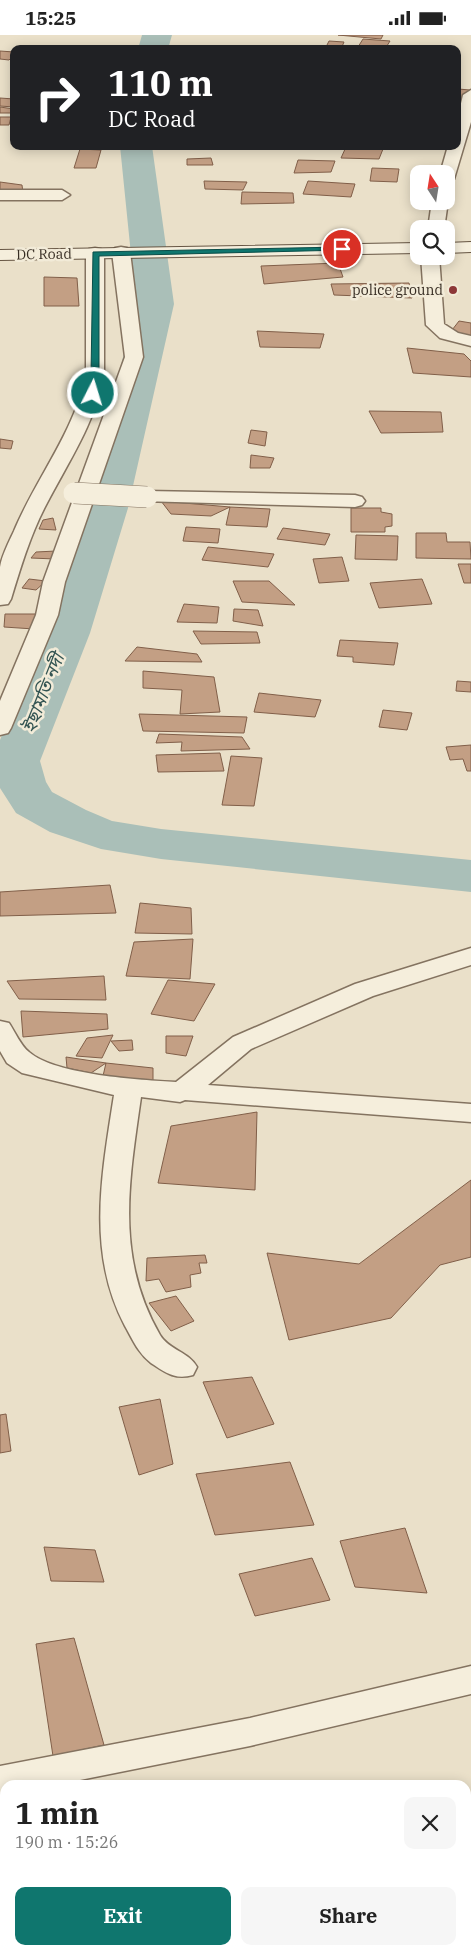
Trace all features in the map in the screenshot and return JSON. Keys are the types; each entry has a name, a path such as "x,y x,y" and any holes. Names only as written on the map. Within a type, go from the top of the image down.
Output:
{"street":[{"path":"461,130 471,95"},
{"path":"450,165 455,150"},
{"path":"0,195 62,195"},
{"path":"455,248 471,247"},
{"name":"DC Road","path":"0,255 190,250 410,248"},
{"path":"0,728 47,615 54,582 134,357 121,252"},
{"path":"0,599 12,562 44,491 73,440 93,393 95,375 95,253"},
{"path":"431,265 435,325 442,333 459,340 471,341"},
{"path":"44,491 147,497 355,501"},
{"path":"180,1093 242,1043 364,990 452,964 471,956"},
{"path":"0,1029 17,1057 32,1067 111,1086 180,1093 471,1113"},
{"path":"129,1088 115,1190 113,1238 118,1271 127,1302 152,1347 182,1367"},
{"path":"5,1780 250,1732 471,1680"}],"building":[{"path":"338,35 383,35 381,39"},
{"path":"363,39 390,41 388,45 359,45"},
{"path":"329,41 344,42 343,45 327,45"},
{"path":"0,51 10,52 9,60 0,59"},
{"path":"461,89 470,90 466,99 461,99"},
{"path":"0,98 10,99 10,107 0,106"},
{"path":"0,107 10,108 10,113 0,113"},
{"path":"0,117 10,117 9,125 0,125"},
{"path":"80,150 101,150 96,168 74,168"},
{"path":"345,150 383,150 379,159 341,158"},
{"path":"211,158 213,165 187,165 187,159"},
{"path":"298,160 335,161 331,172 294,173"},
{"path":"372,168 399,169 397,182 370,181"},
{"path":"204,181 247,182 243,190 205,189"},
{"path":"308,181 355,184 351,197 303,194"},
{"path":"0,182 22,185 23,193 0,192"},
{"path":"242,192 293,193 294,203 241,204"},
{"path":"338,263 343,277 264,284 261,266"},
{"path":"44,277 77,278 79,306 44,306"},
{"path":"409,283 412,298 334,295 331,284"},
{"path":"459,321 471,323 471,337 449,334"},
{"path":"257,331 324,334 320,348 260,347"},
{"path":"407,348 464,354 471,361 471,377 413,373"},
{"path":"369,411 441,412 443,432 381,433"},
{"path":"251,430 267,432 265,446 248,443"},
{"path":"0,439 13,441 11,449 0,448"},
{"path":"251,455 274,458 270,468 250,468"},
{"path":"161,501 230,507 211,516 171,514"},
{"path":"230,507 270,509 267,527 226,525"},
{"path":"351,508 381,508 381,512 392,514 392,526 385,527 385,532 351,532"},
{"path":"53,518 56,530 39,529 43,520"},
{"path":"186,527 220,529 218,543 183,541"},
{"path":"283,528 330,534 325,545 277,539"},
{"path":"416,533 446,533 447,542 470,542 471,559 416,558"},
{"path":"356,535 398,536 397,560 355,559"},
{"path":"208,547 274,554 268,567 202,560"},
{"path":"56,551 55,559 31,558 36,552"},
{"path":"342,557 349,581 319,583 313,559"},
{"path":"458,564 471,564 471,583 464,583"},
{"path":"29,579 46,581 36,590 22,588"},
{"path":"422,579 432,604 379,608 370,583"},
{"path":"233,581 269,581 295,605 242,602"},
{"path":"184,604 219,607 217,623 177,622"},
{"path":"234,609 258,610 263,626 233,621"},
{"path":"5,614 40,614 34,629 4,627"},
{"path":"193,631 257,632 260,643 201,644"},
{"path":"340,640 398,643 394,665 353,662 353,657 337,656"},
{"path":"137,647 197,654 202,662 125,661"},
{"path":"143,671 214,677 220,712 180,714 182,690 143,688"},
{"path":"457,681 471,682 471,692 456,691"},
{"path":"259,693 321,700 315,717 254,712"},
{"path":"383,710 412,713 407,730 379,727"},
{"path":"139,714 247,717 244,733 143,731"},
{"path":"159,734 242,737 250,749 181,751 182,742 156,743"},
{"path":"471,745 471,771 467,771 463,759 450,760 446,747"},
{"path":"220,753 224,771 158,772 156,755"},
{"path":"231,756 262,758 254,806 222,805"},
{"path":"110,885 116,913 0,916 0,892"},
{"path":"140,903 191,908 192,934 135,933"},
{"path":"193,939 190,979 126,976 134,942"},
{"path":"104,976 106,1000 19,999 7,981"},
{"path":"168,980 215,984 194,1021 151,1014"},
{"path":"21,1011 107,1014 108,1029 23,1037"},
{"path":"113,1035 102,1058 76,1056 87,1038"},
{"path":"166,1036 193,1036 186,1056 166,1053"},
{"path":"132,1040 133,1050 119,1051 111,1041"},
{"path":"66,1057 106,1063 91,1073 67,1068"},
{"path":"106,1063 153,1068 153,1082 103,1076"},
{"path":"257,1112 255,1190 158,1183 171,1126"},
{"path":"471,1180 471,1257 440,1265 391,1318 289,1340 267,1253 359,1264"},
{"path":"205,1255 207,1263 199,1263 201,1273 190,1275 191,1287 166,1292 159,1279 146,1281 147,1258"},
{"path":"176,1296 194,1321 171,1331 149,1303"},
{"path":"252,1377 274,1424 227,1438 203,1382"},
{"path":"160,1399 173,1464 139,1475 119,1407"},
{"path":"6,1414 11,1451 0,1453 0,1415"},
{"path":"290,1462 314,1525 215,1535 196,1474"},
{"path":"405,1528 427,1593 355,1587 340,1541"},
{"path":"44,1547 95,1550 104,1582 51,1581"},
{"path":"312,1558 330,1600 255,1616 239,1574"},
{"path":"74,1638 104,1745 53,1756 36,1644"}],"waterway":[{"name":"ইছামতি নদী","path":"154,45 157,35"},
{"name":"ইছামতি নদী","path":"136,150 155,304 107,508 67,633 16,761 21,782 34,802 68,821 101,834 161,844 471,876"}],"place":[{"name":"police ground","path":"453,290"}],"route":[{"path":"93,393 95,375 95,253 342,249"}]}
